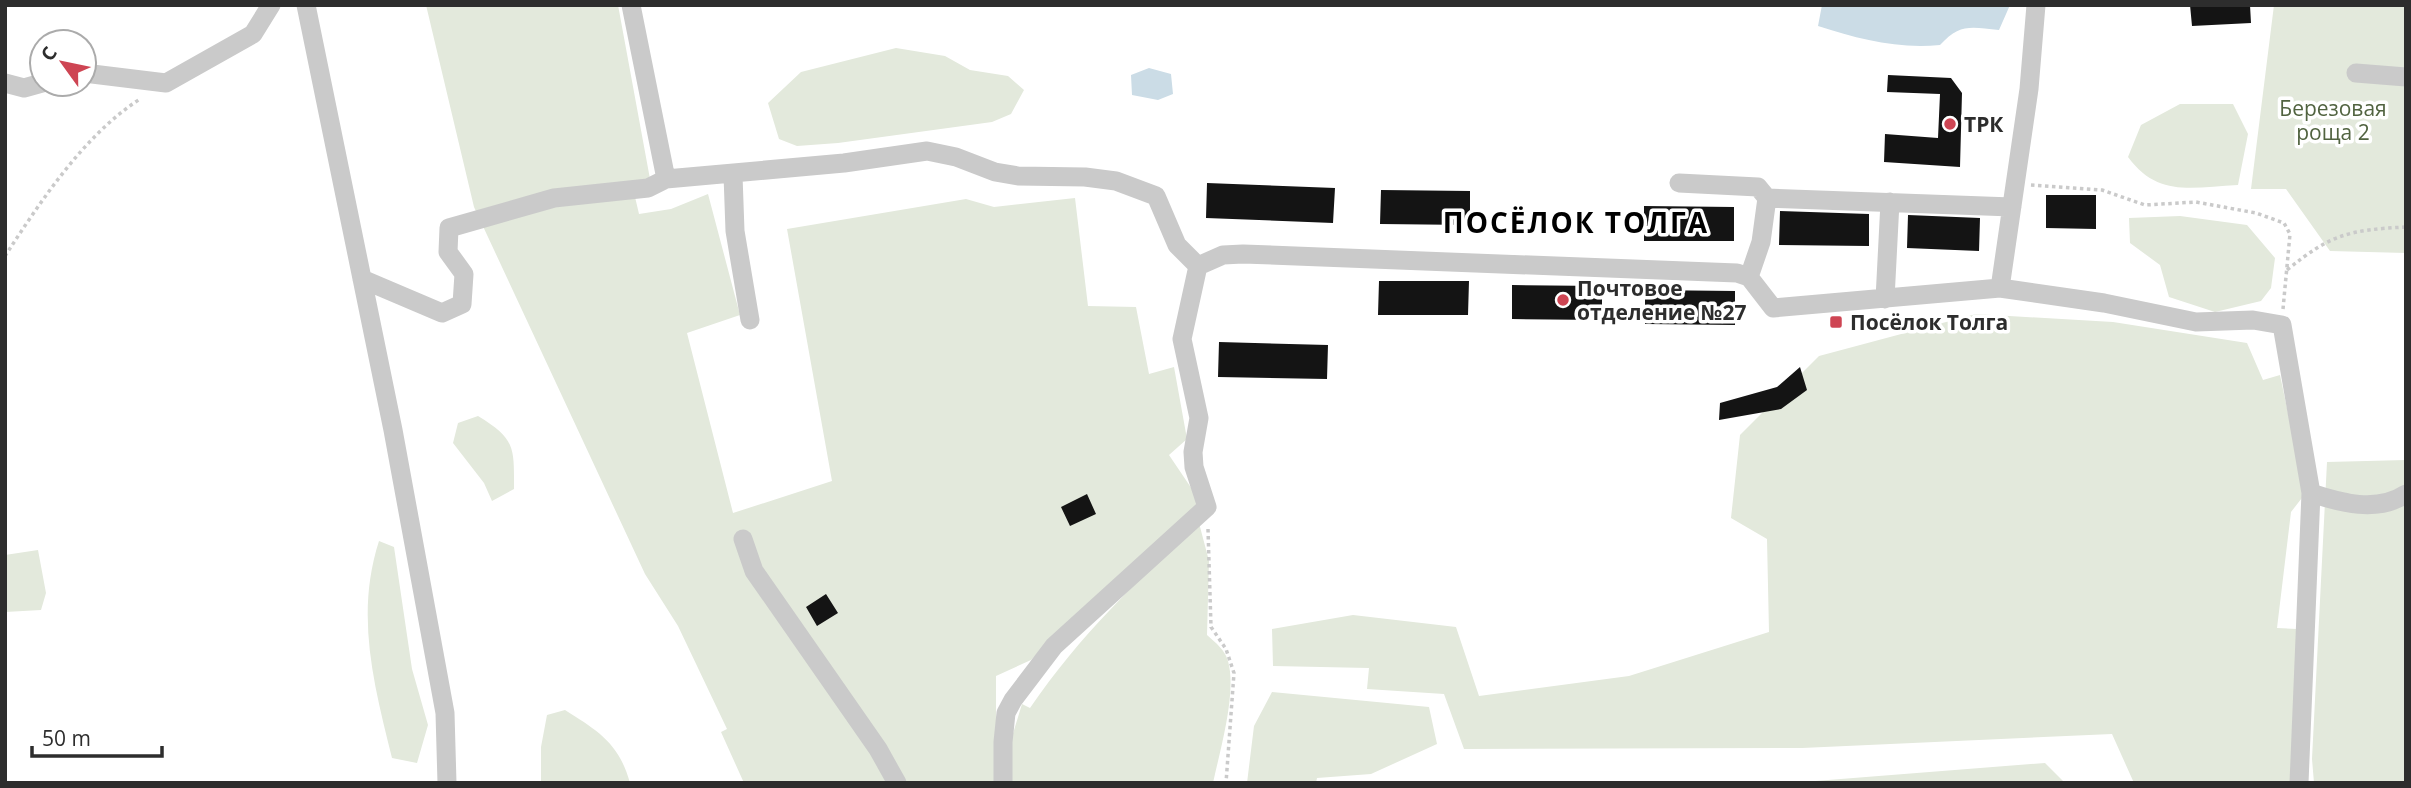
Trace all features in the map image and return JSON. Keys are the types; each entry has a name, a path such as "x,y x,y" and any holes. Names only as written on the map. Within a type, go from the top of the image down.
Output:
{"street":[{"path":"98,75 166,83 253,34 271,5"},
{"path":"306,5 362,279 445,713 446,783"},
{"path":"631,5 666,179"},
{"path":"2000,288 2029,89 2036,5"},
{"path":"2356,73 2406,77"},
{"path":"5,83 28,87"},
{"path":"362,279 442,313 462,304 464,274 448,252 449,228 554,198 648,188 666,179 733,175 927,151 1018,176 1085,177 1116,181 1156,196 1177,245 1198,266"},
{"path":"733,175 735,231 750,320"},
{"path":"1679,183 1758,187 1767,198 1761,242 1748,277"},
{"path":"1767,198 2012,207"},
{"path":"1885,299 1890,202"},
{"path":"1198,266 1223,255 1244,254 1737,272 1748,277 1773,308 2000,288 2104,303 2196,323 2253,320 2282,325 2311,493 2299,783"},
{"path":"1003,783 1006,713 1041,660 1207,507 1194,467 1193,452 1199,418 1182,339 1198,266"},
{"path":"2311,493 2351,505 2386,503 2406,494"},
{"path":"743,539 754,571 878,748 897,783"}],"path":[{"path":"5,256 48,190 120,111 166,83"},
{"path":"2015,184 2102,190 2145,205 2196,202 2256,213 2284,223 2290,234 2282,325"},
{"path":"2287,270 2312,250 2338,235 2364,229 2406,227"},
{"path":"1207,507 1212,627 1226,649 1234,673 1226,783"}],"green space":[{"path":"426,5 618,5 650,179 632,184 639,214 671,209 708,194 740,315 687,333 733,513 832,481 787,229 966,199 994,207 1075,198 1088,306 1136,307 1149,374 1174,367 1187,439 1169,455 1196,495 1196,506 1031,660 996,676 996,783 744,783 721,732 727,729 678,626 645,574 474,207"},
{"name":"Березовая роща 2","path":"2274,5 2406,5 2406,253 2330,251 2286,189 2251,189"},
{"path":"896,48 945,56 970,70 1008,76 1024,90 1011,114 992,122 838,143 797,146 779,139 768,103 801,72"},
{"path":"2180,104 2233,104 2248,134 2238,185 2191,188 2164,184 2139,170 2128,157 2141,125"},
{"path":"2180,216 2247,225 2275,258 2271,288 2261,301 2215,312 2169,297 2160,265 2130,243 2129,218"},
{"path":"1976,314 2113,322 2247,343 2263,380 2280,375 2305,494 2291,512 2277,628 2297,629 2295,783 2134,783 2112,734 1802,748 1464,749 1444,694 1367,689 1369,668 1273,666 1272,629 1353,615 1456,627 1479,696 1629,676 1769,632 1767,539 1731,518 1740,435 1819,356"},
{"path":"478,416 500,431 513,454 514,489 492,501 484,483 453,443 458,423"},
{"path":"2406,460 2406,783 2314,783 2312,759 2327,462"},
{"path":"1199,523 1209,561 1207,635 1225,653 1230,674 1229,705 1213,783 1012,783 1011,740 1022,704 1030,708 1089,633 1130,589"},
{"path":"379,541 394,547 412,669 428,725 417,763 392,758 374,677 368,596"},
{"path":"38,550 46,593 41,610 5,612 5,555"},
{"path":"1272,692 1429,707 1437,744 1371,774 1317,778 1316,783 1247,783 1254,726"},
{"path":"565,710 606,739 620,758 630,783 541,783 541,747 547,715"},
{"path":"2045,763 2065,783 1790,783"}],"shaded area":[{"path":"1822,5 2010,5 1999,30 1966,28 1954,33 1940,45 1908,46 1878,42 1818,26"},
{"path":"1149,68 1171,74 1173,94 1158,100 1132,95 1131,75"}],"building":[{"path":"2190,5 2250,5 2251,23 2192,26"},
{"name":"ТРК","path":"1888,75 1951,78 1962,93 1960,167 1884,162 1885,134 1938,138 1940,94 1887,92"},
{"path":"1207,183 1335,188 1333,223 1206,218"},
{"path":"1381,190 1470,191 1470,225 1380,224"},
{"path":"2046,195 2096,195 2096,229 2046,228"},
{"path":"1644,206 1734,207 1734,241 1644,241"},
{"path":"1780,211 1869,214 1869,246 1779,245"},
{"path":"1908,215 1980,218 1979,251 1907,248"},
{"path":"1379,281 1469,281 1468,315 1378,315"},
{"path":"1512,285 1602,286 1602,320 1512,319"},
{"path":"1645,290 1735,291 1735,325 1645,324"},
{"path":"1219,342 1328,345 1327,379 1218,377"},
{"path":"1800,367 1807,390 1781,409 1719,420 1720,403 1777,387"},
{"path":"1087,494 1096,514 1070,526 1061,507"},
{"path":"826,594 838,613 817,626 806,607"}],"place":[{"name":"ТРК","path":"1950,124"},
{"name":"Почтовое отделение №27","path":"1563,300"},
{"name":"Посёлок Толга","path":"1836,322"}],"district":[{"name":"ПОСЁЛОК ТОЛГА","path":"1576,222"}]}
